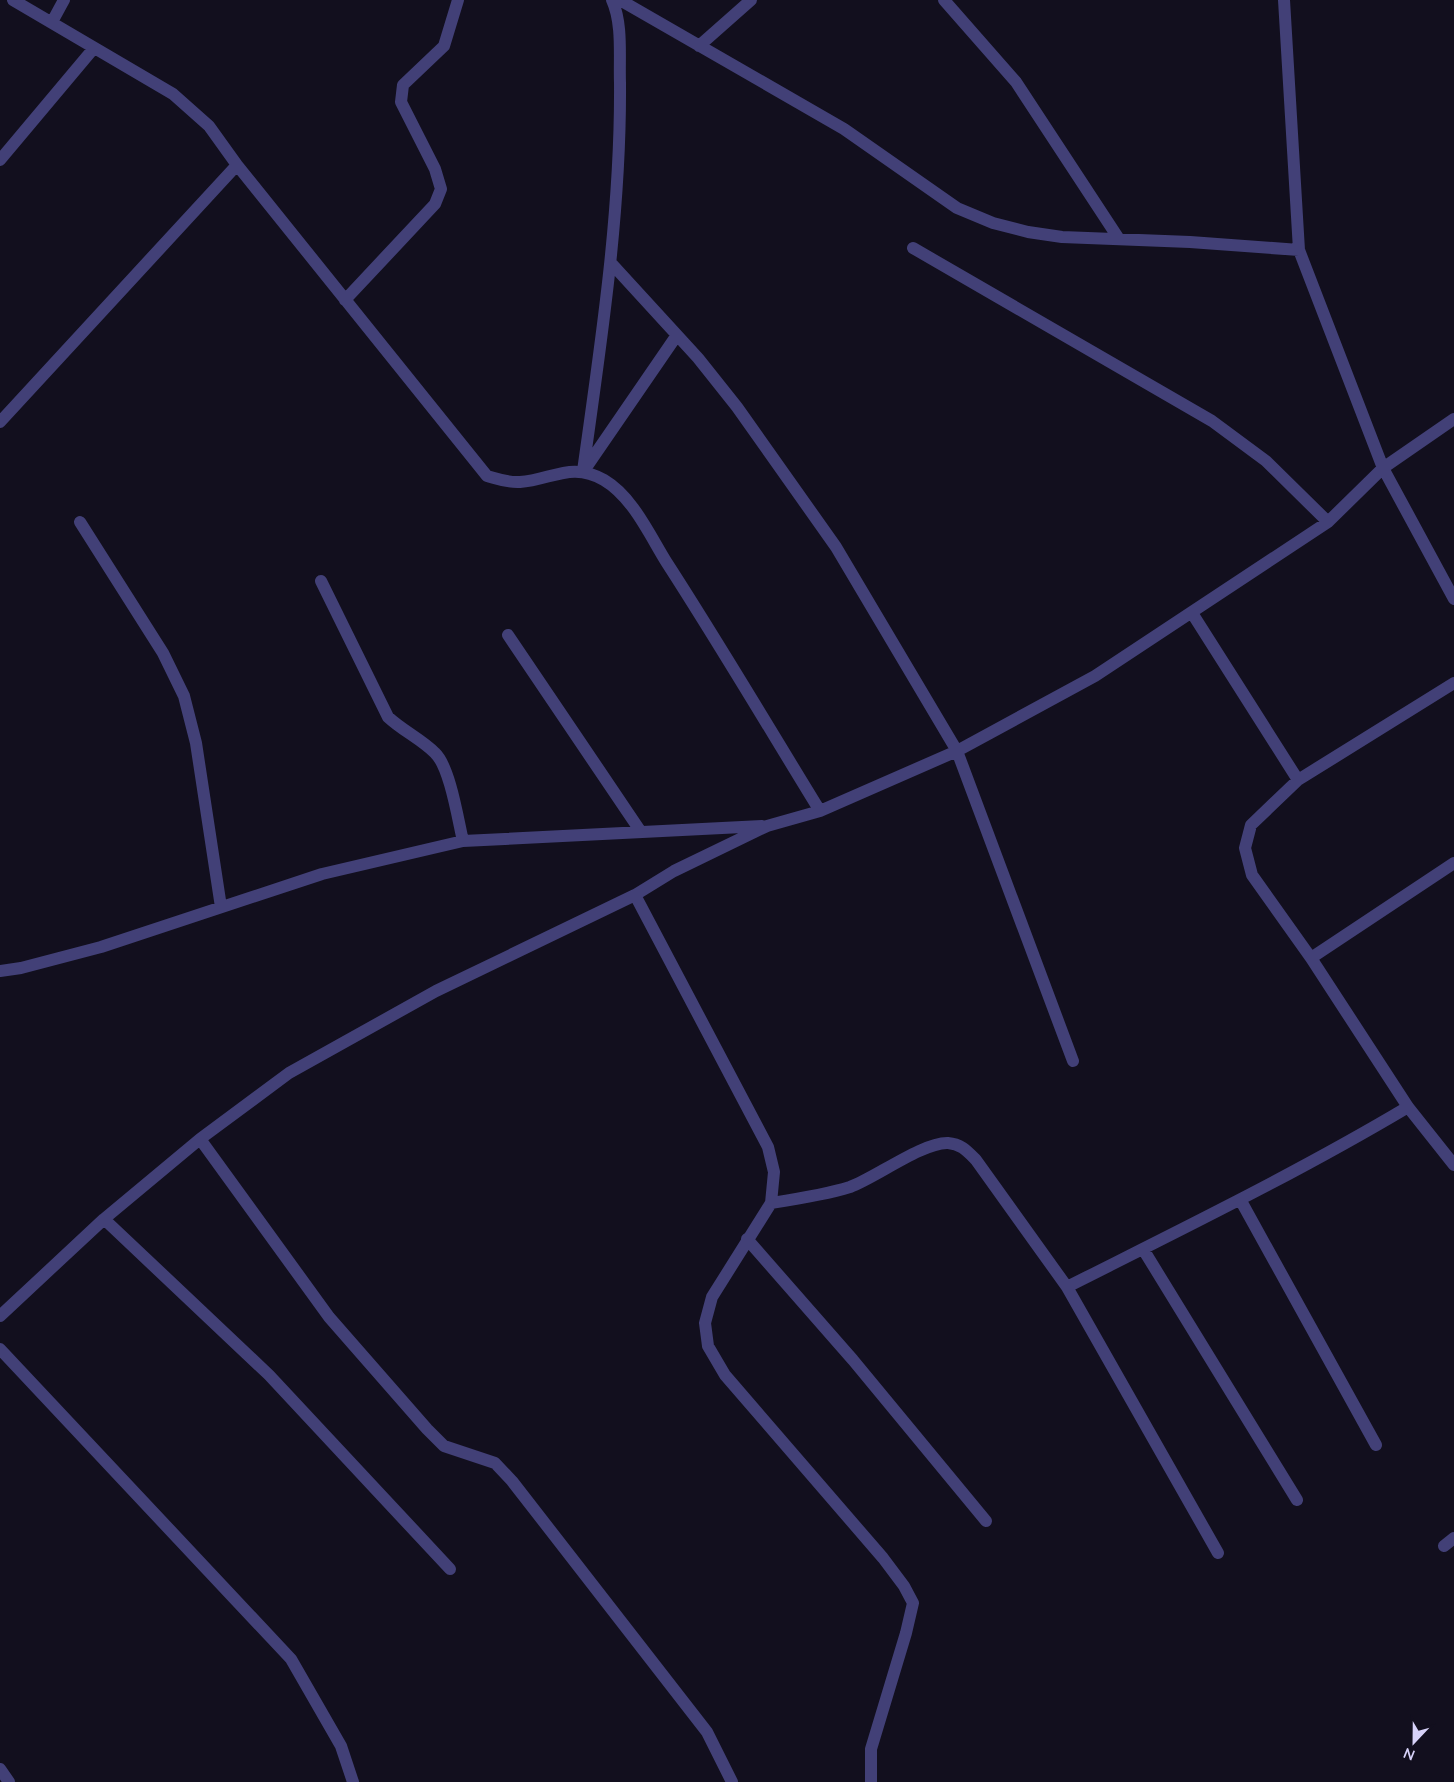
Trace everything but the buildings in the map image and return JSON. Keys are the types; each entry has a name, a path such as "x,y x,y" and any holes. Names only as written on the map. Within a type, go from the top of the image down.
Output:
{"street":[{"path":"13,0 172,94 209,126 345,300 487,476 504,481 521,482 550,474 583,471 604,480 625,498 690,598 820,811"},
{"path":"52,22 64,0"},
{"path":"345,300 435,204 441,188 435,169 401,102 403,85 444,46 458,0"},
{"path":"583,471 611,262 620,114 619,40 612,0"},
{"path":"620,0 844,129 957,208 993,223 1028,232 1062,237 1299,250"},
{"path":"699,46 752,0"},
{"path":"944,0 1016,82 1119,239"},
{"path":"1284,0 1299,250 1383,468 1454,599"},
{"path":"0,160 94,48"},
{"path":"0,422 237,164"},
{"path":"914,248 1212,421 1266,461 1328,522"},
{"path":"611,262 677,335 737,407 836,547 957,751 1073,1061"},
{"path":"583,471 677,335"},
{"path":"0,1316 104,1219 200,1138 288,1073 436,991 635,895 674,871 767,826 820,811 957,751 1094,676 1328,522 1383,468 1454,419"},
{"path":"80,522 163,653 184,696 196,743 221,907"},
{"path":"321,581 388,717 401,729 436,754 448,779 462,841"},
{"path":"1192,613 1298,780"},
{"path":"508,635 641,832"},
{"path":"1454,682 1298,780 1251,825 1245,848 1252,875 1311,958 1408,1108 1454,1165"},
{"path":"0,971 21,968 101,947 322,874 462,841 767,826"},
{"path":"1311,958 1454,863"},
{"path":"635,895 768,1147 774,1172 771,1203 712,1297 705,1323 708,1346 725,1375 883,1558 904,1586 913,1603 906,1633 871,1749 871,1782"},
{"path":"1067,1287 1325,1157 1408,1108"},
{"path":"200,1138 329,1317 427,1430 444,1446 495,1463 512,1481 707,1732 732,1782"},
{"path":"771,1203 819,1195 851,1186 923,1150 946,1143 964,1146 1067,1287 1218,1553"},
{"path":"1241,1201 1376,1445"},
{"path":"104,1219 269,1375 450,1568"},
{"path":"747,1239 853,1360 986,1521"},
{"path":"1143,1249 1297,1500"},
{"path":"0,1349 291,1659 340,1746 353,1782"},
{"path":"0,1769 9,1782"}]}
